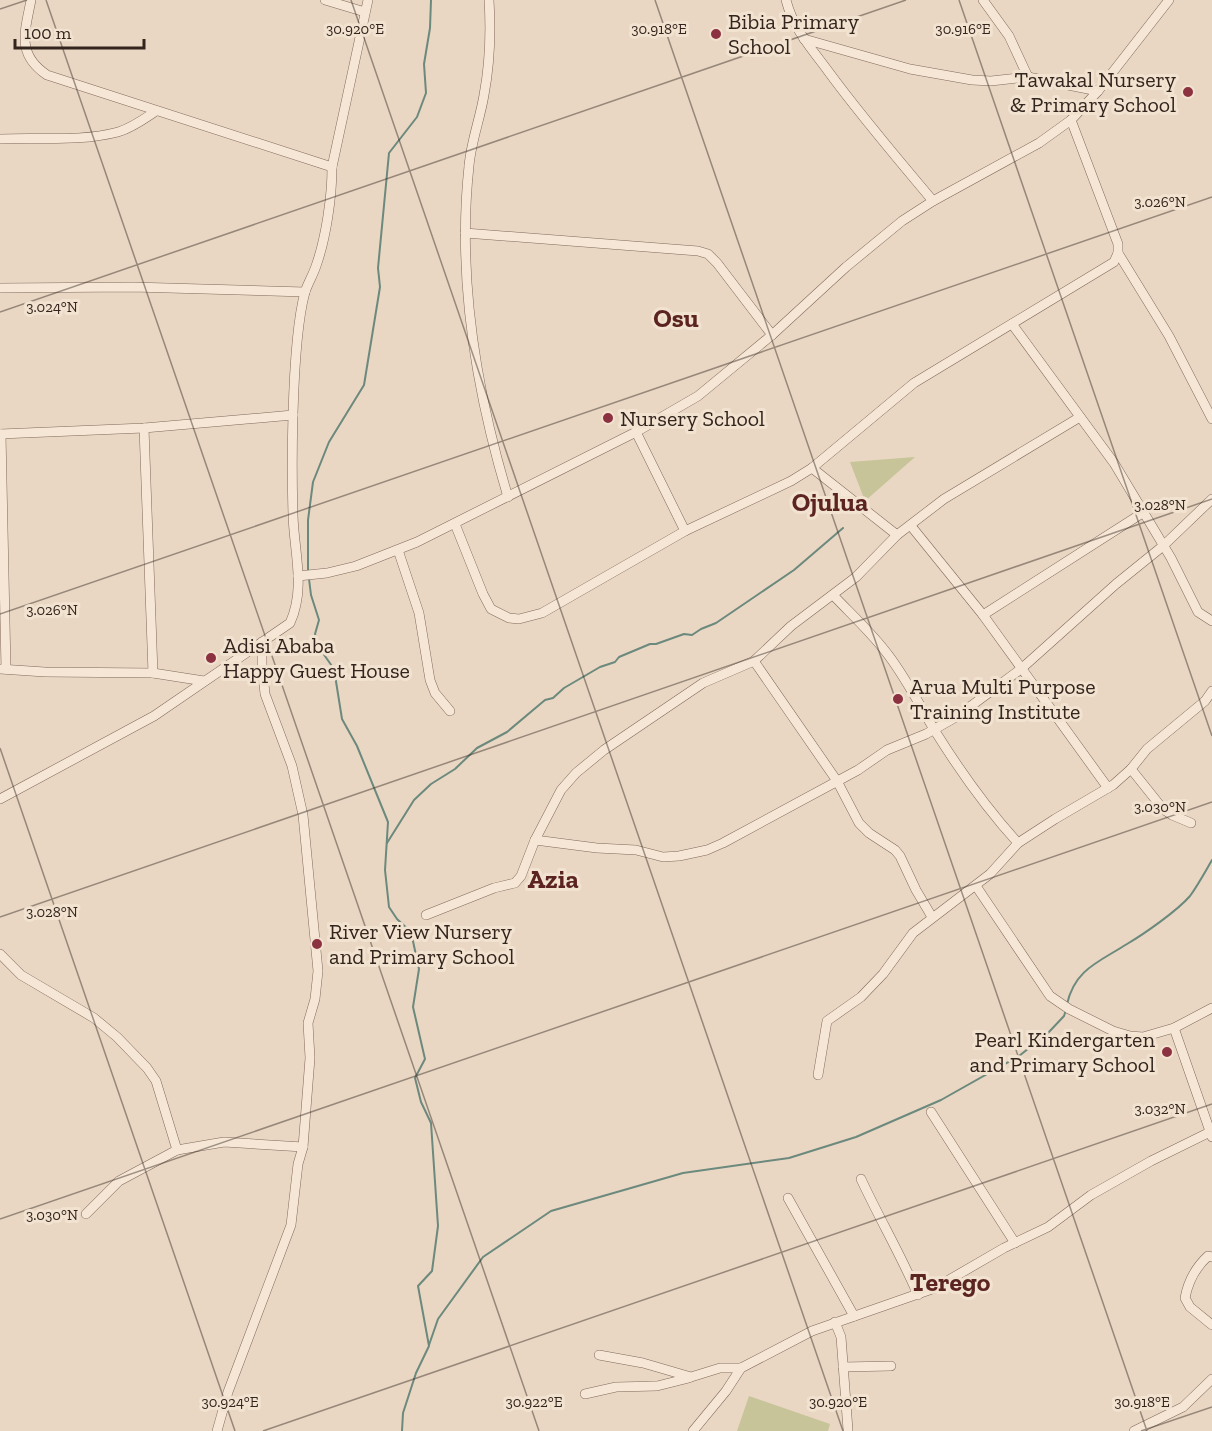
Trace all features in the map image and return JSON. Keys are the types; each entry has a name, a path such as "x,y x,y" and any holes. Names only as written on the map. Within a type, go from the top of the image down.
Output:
{"street":[{"path":"31,0 25,42 27,52 33,66 47,75 332,167"},
{"path":"326,0 365,12"},
{"path":"0,799 154,716 290,623 299,595 293,516 293,415 300,319 305,292 316,265 323,238 332,167 368,0"},
{"path":"489,0 491,30 487,75 469,165 465,233 468,299 487,423 508,497"},
{"path":"786,0 790,16 804,39 848,98 933,201"},
{"path":"983,0 1009,36 1028,77"},
{"path":"298,576 327,573 356,566 398,550 455,524 636,432 698,396 902,221 933,201 1040,143 1071,120 1098,91 1169,0"},
{"path":"804,39 910,69 972,80 991,81 1028,77 1098,91"},
{"path":"0,139 100,135 120,131 137,124 156,111"},
{"path":"455,524 487,604 499,614 519,619 542,613 685,531 791,481 812,468 900,393 1114,262 1118,253 1118,244 1071,120"},
{"path":"465,233 708,254 734,283 772,334"},
{"path":"1118,253 1169,336 1212,419"},
{"path":"0,288 133,287 305,292"},
{"path":"1012,324 1114,463 1179,573 1198,612 1212,621"},
{"path":"204,681 153,674 3,669 0,434 144,428 293,415"},
{"path":"426,915 494,888 515,883 521,876 561,790 576,772 604,750 703,683 754,661 791,627 856,577 897,535 944,500 1080,417"},
{"path":"144,428 153,674"},
{"path":"636,432 685,531"},
{"path":"812,468 897,535"},
{"path":"536,840 597,848 636,850 663,857 707,850 723,843 858,770 886,750 934,730 956,717 1021,669 1116,584 1163,546 1212,499"},
{"path":"982,615 1144,512"},
{"path":"911,526 982,615 1108,788"},
{"path":"398,550 418,613 430,680 435,693 450,711"},
{"path":"833,595 889,655 969,783 1018,843"},
{"path":"217,1431 228,1392 288,1235 294,1210 298,1164 303,1147 310,1058 308,1023 315,999 318,971 303,815 292,766 267,702 262,664 262,642"},
{"path":"754,661 837,781 859,823 900,856 932,917"},
{"path":"818,1075 827,1021 861,997 883,974 913,933 990,874 1018,843 1108,788 1131,769 1147,749 1204,701 1212,691"},
{"path":"1131,769 1163,809 1191,823"},
{"path":"976,886 1050,996 1113,1031 1143,1037 1174,1028 1212,1008"},
{"path":"0,954 21,975 94,1017 147,1068 156,1081 177,1150"},
{"path":"693,1431 726,1391 741,1368 788,1342 835,1322 935,1288 1048,1227 1092,1195 1151,1161 1211,1134 1174,1028"},
{"path":"931,1112 1015,1243"},
{"path":"87,1214 119,1180 177,1150 224,1142 303,1147"},
{"path":"861,1179 906,1266 918,1295"},
{"path":"788,1198 854,1316"},
{"path":"1212,1257 1208,1256 1202,1262 1189,1282 1185,1298 1190,1307 1212,1325"},
{"path":"835,1322 841,1337 848,1430"},
{"path":"599,1355 643,1363 691,1377"},
{"path":"843,1367 891,1366"},
{"path":"585,1394 616,1387 657,1386 720,1368 741,1368"},
{"path":"1134,1431 1183,1407 1212,1379"}],"shaded area":[{"path":"915,457 865,501 850,462"},
{"path":"749,1396 830,1424 828,1431 737,1431"}],"waterway":[{"path":"308,573 308,520 313,482 329,442 364,385 380,287 378,268 389,153 417,117 426,93 424,64 430,28 431,0"},
{"path":"387,843 414,800 431,784 455,769 477,748 507,732 545,700 553,698 564,688 600,667 615,662 619,657 650,644 684,634 692,635 716,623 794,570 843,528"},
{"path":"309,579 311,595 319,620 315,634 320,649 334,669 342,719 357,746 388,822 385,870 389,907 397,919 411,932 419,969 413,1007 425,1059 415,1078 421,1102 431,1123 438,1226 432,1271 418,1286 429,1346 416,1373 403,1413 402,1431"},
{"path":"1067,1004 1082,974 1177,908 1190,896 1212,860"},
{"path":"429,1345 438,1319 483,1257 551,1211 683,1173 789,1158 856,1137 941,1100 1019,1056 1048,1033 1064,1016 1066,1010"}],"place":[{"name":"Bibia Primary School","path":"716,34"},
{"name":"Tawakal Nursery & Primary School","path":"1188,92"},
{"name":"Nursery School","path":"608,418"},
{"name":"Adisi Ababa Happy Guest House","path":"211,658"},
{"name":"Arua Multi Purpose Training Institute","path":"898,699"},
{"name":"River View Nursery and Primary School","path":"317,944"},
{"name":"Pearl Kindergarten and Primary School","path":"1167,1052"}],"district":[{"name":"Osu","path":"676,318"},
{"name":"Ojulua","path":"830,502"},
{"name":"Azia","path":"553,879"},
{"name":"Terego","path":"950,1282"}]}
